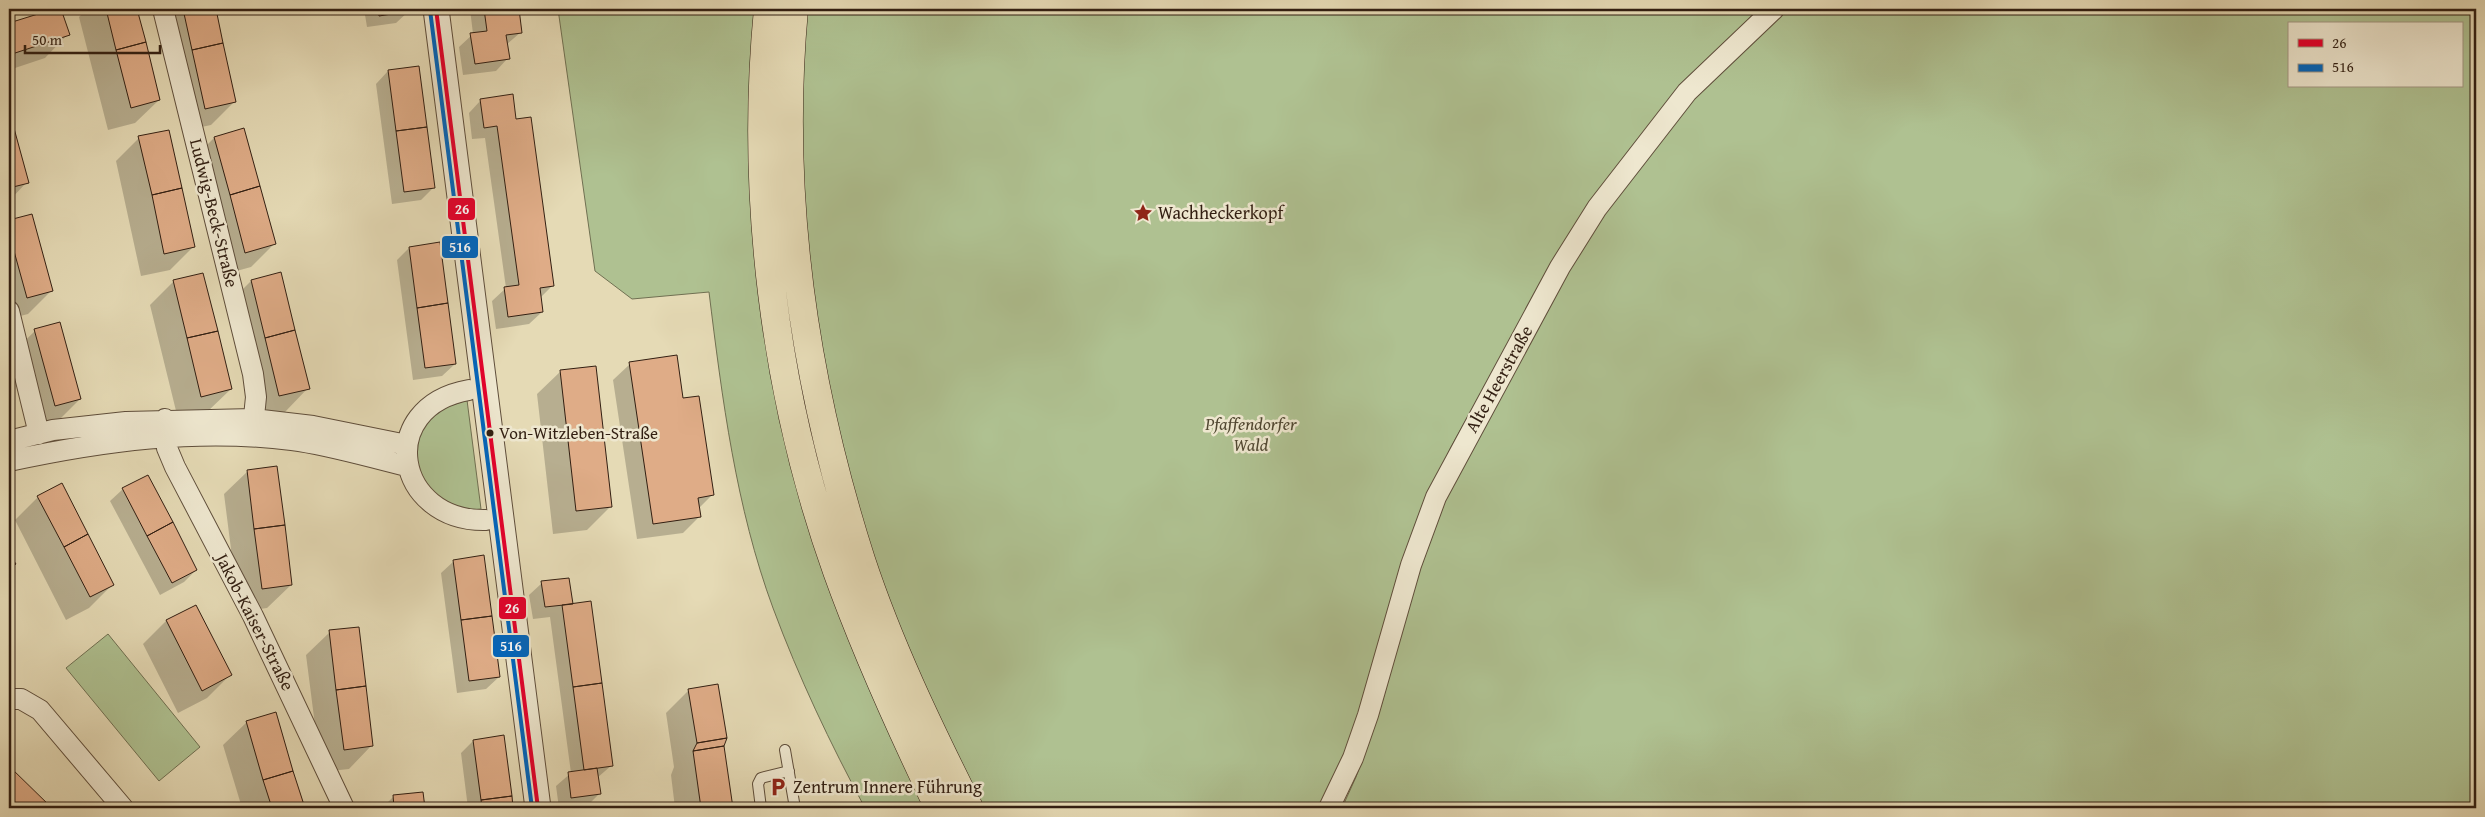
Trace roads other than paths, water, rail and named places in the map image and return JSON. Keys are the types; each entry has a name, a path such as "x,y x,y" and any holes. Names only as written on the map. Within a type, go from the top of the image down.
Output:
{"highway":[{"path":"768,9 762,97 763,177 771,280 781,358 813,496 836,570 862,636 939,808"},
{"path":"794,9 789,98 790,177 798,279 808,353 823,426 862,561 886,625 934,738 969,808"}],"street":[{"name":"Ludwig-Beck-Straße","path":"163,9 253,374 256,398 253,428"},
{"path":"436,9 486,383 538,808"},
{"name":"Alte Heerstraße","path":"1329,808 1353,758 1368,715 1411,565 1436,497 1560,267 1597,208 1687,92 1774,9"},
{"path":"9,311 31,435 18,459"},
{"path":"469,390 451,394 430,406 414,424 407,445 407,466 421,492 441,510 461,518 486,520"},
{"path":"31,435 165,428 312,426 407,445"},
{"path":"18,459 57,450 113,442 165,428"},
{"name":"Jakob-Kaiser-Straße","path":"165,428 175,467 253,616 344,808"},
{"path":"253,428 295,440 407,466"},
{"path":"31,435 57,450"},
{"path":"9,699 21,699 40,710 123,808"}],"lane":[{"path":"785,750 795,808"},
{"path":"761,808 758,784 761,778 789,771"}],"place":[{"name":"Wachheckerkopf","path":"1143,213"},
{"name":"Von-Witzleben-Straße","path":"490,433"},
{"name":"Zentrum Innere Führung","path":"778,787"}],"park label":[{"name":"Pfaffendorfer Wald","path":"1251,434"}]}
